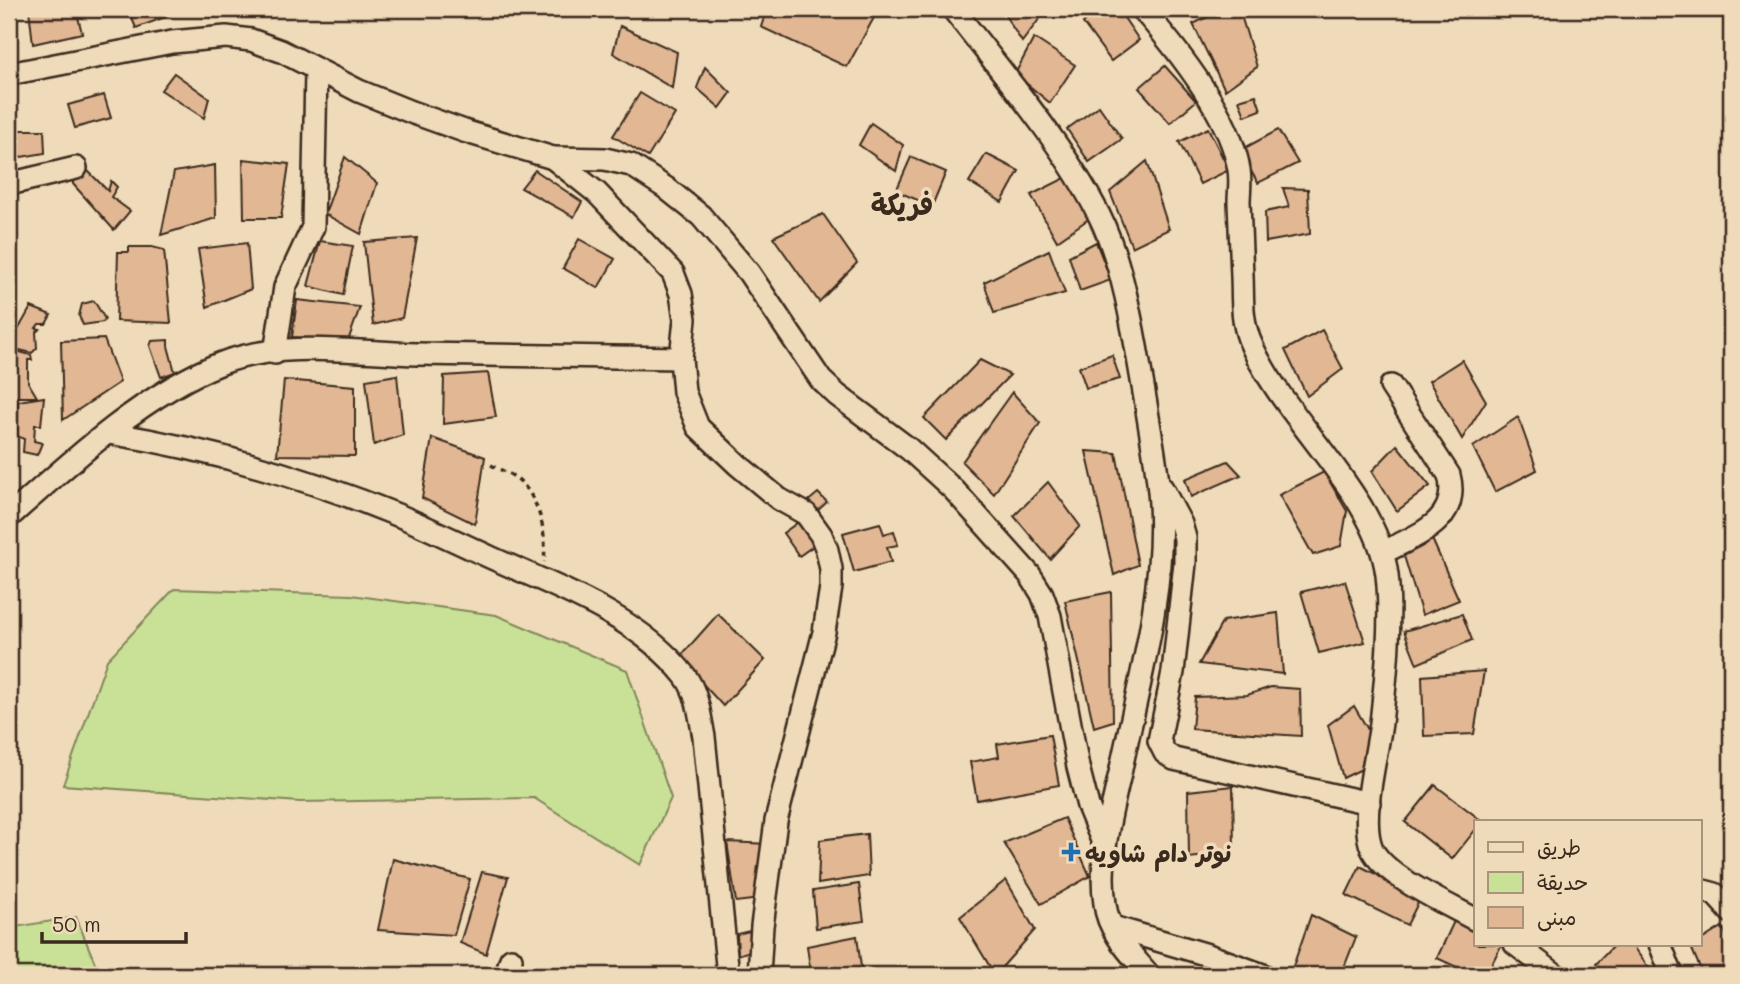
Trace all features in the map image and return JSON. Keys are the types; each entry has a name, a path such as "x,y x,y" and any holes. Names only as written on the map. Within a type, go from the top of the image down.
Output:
{"street":[{"path":"953,9 1061,152 1100,218 1122,286 1137,349 1160,504 1159,575 1149,636 1104,845 1105,906 1113,928 1127,950 1149,975"},
{"path":"1142,9 1160,18 1231,141 1240,171 1242,314 1248,337 1258,359 1289,408 1350,491 1384,552 1387,639 1381,721 1369,803 1371,846 1378,860 1399,877 1474,919"},
{"path":"9,74 172,41 226,37 251,40 282,51 316,70 411,112 467,132 553,158 605,159 631,166 666,188 701,216 749,273 808,365 821,380 837,396 909,449 954,490 1030,575 1042,594 1049,616 1078,766 1088,806 1104,845"},
{"path":"275,353 285,287 313,227 316,70"},
{"path":"553,158 597,193 673,273 681,295 685,319 681,358 684,392 698,427 737,465 779,499 806,514 821,535 831,569 830,599 824,632 776,821 762,926 760,975"},
{"path":"9,184 76,168"},
{"path":"9,517 68,464 155,399 192,376 225,362 251,355 307,349 416,354 681,358"},
{"path":"1384,552 1437,523 1449,504 1452,489 1449,475 1391,386"},
{"path":"109,433 147,439 228,460 336,492 401,516 610,614 652,644 687,678 698,704 704,737 728,975"},
{"path":"1157,478 1181,524 1185,538 1185,563 1173,672 1160,747 1174,759 1369,803"},
{"path":"1702,891 1714,894 1731,912"},
{"path":"1113,928 1208,955 1263,975"},
{"path":"1518,946 1556,975"},
{"path":"1661,946 1672,975"}],"path":[{"path":"491,465 519,480 536,501 545,553 542,580"}],"green space":[{"path":"174,589 351,595 496,615 627,670 671,798 640,865 534,798 300,802 63,785 107,660"},
{"path":"76,917 100,975 9,975 9,928"}],"building":[{"path":"29,9 76,9 82,33 33,44"},
{"path":"128,9 184,9 184,10 136,28"},
{"path":"767,9 865,9 876,14 847,67 761,27"},
{"path":"1001,9 1039,9 1043,14 1022,42"},
{"path":"1097,9 1118,9 1139,40 1111,61 1083,23"},
{"path":"1224,9 1239,9 1257,67 1225,90 1193,24"},
{"path":"620,26 677,52 672,88 613,53"},
{"path":"1034,38 1075,65 1050,103 1015,74"},
{"path":"1165,66 1196,101 1170,123 1139,88"},
{"path":"705,67 731,93 720,108 697,88"},
{"path":"174,73 209,98 204,118 161,90"},
{"path":"640,93 675,114 648,157 613,136"},
{"path":"104,95 111,118 75,128 68,105"},
{"path":"1256,95 1261,110 1245,116 1239,100"},
{"path":"1099,106 1122,139 1089,162 1067,129"},
{"path":"871,123 903,145 896,171 859,145"},
{"path":"1208,128 1229,170 1200,184 1179,142"},
{"path":"9,130 44,130 45,153 9,159"},
{"path":"1278,130 1298,163 1258,183 1239,151"},
{"path":"986,154 1019,171 1002,202 969,182"},
{"path":"345,157 377,183 361,234 325,214"},
{"path":"911,157 946,172 932,206 896,191"},
{"path":"243,159 289,164 281,218 244,218"},
{"path":"1147,161 1169,229 1132,247 1110,192"},
{"path":"215,165 216,218 161,235 174,172"},
{"path":"84,167 108,191 111,181 117,187 111,197 130,211 114,230 73,184 73,173"},
{"path":"535,170 582,202 574,217 521,188"},
{"path":"1071,175 1090,218 1057,241 1031,195"},
{"path":"1283,188 1308,189 1310,234 1266,242 1265,212 1289,207"},
{"path":"823,214 857,263 819,302 773,237"},
{"path":"417,238 402,318 373,325 364,242"},
{"path":"579,239 615,259 598,288 563,268"},
{"path":"320,241 353,246 343,295 308,286"},
{"path":"1096,242 1111,280 1080,291 1069,256"},
{"path":"247,243 251,289 207,307 198,249"},
{"path":"129,247 164,250 171,323 116,321 118,252 129,252"},
{"path":"1049,250 1065,293 994,313 984,282"},
{"path":"297,300 360,307 348,341 292,337"},
{"path":"94,301 105,319 103,322 83,325 79,316 82,304"},
{"path":"31,307 51,315 46,324 39,324 36,328 40,329 36,332 37,348 32,353 15,349 14,337"},
{"path":"1322,330 1343,369 1307,396 1285,350"},
{"path":"104,339 120,382 63,420 61,341"},
{"path":"168,340 175,372 161,377 150,346 152,341"},
{"path":"9,352 31,355 32,360 28,360 28,382 37,397 15,397 16,417 9,417"},
{"path":"1112,355 1120,379 1086,388 1079,367"},
{"path":"980,360 1010,375 946,440 924,418"},
{"path":"1462,360 1486,401 1462,439 1429,381"},
{"path":"488,373 496,417 443,424 444,376"},
{"path":"397,375 403,435 374,445 366,380"},
{"path":"284,380 355,386 355,456 277,455"},
{"path":"1012,392 1040,423 994,494 962,462"},
{"path":"44,397 41,425 35,425 34,441 42,443 37,455 23,452 24,439 17,436 18,401"},
{"path":"1518,417 1537,470 1495,492 1473,447"},
{"path":"432,438 485,457 475,524 422,498"},
{"path":"1397,445 1430,486 1397,511 1372,471"},
{"path":"1086,451 1116,453 1138,565 1114,575"},
{"path":"1228,461 1241,475 1191,497 1185,479"},
{"path":"1324,472 1347,511 1341,546 1313,555 1279,495"},
{"path":"1048,482 1080,526 1050,559 1014,516"},
{"path":"818,493 827,502 815,513 806,503"},
{"path":"800,521 816,544 799,556 783,533"},
{"path":"880,523 884,534 894,531 898,545 887,547 891,562 854,572 843,533"},
{"path":"1432,539 1459,600 1422,615 1404,556"},
{"path":"1345,581 1365,642 1319,653 1301,592"},
{"path":"1111,592 1113,721 1094,727 1065,601"},
{"path":"1278,613 1283,674 1199,664 1223,621"},
{"path":"718,614 765,660 723,706 679,658"},
{"path":"1462,614 1472,640 1417,664 1404,631"},
{"path":"1484,671 1474,734 1424,736 1422,676"},
{"path":"1271,687 1300,689 1301,736 1192,729 1195,697 1247,695"},
{"path":"1354,706 1373,738 1370,765 1343,778 1328,725"},
{"path":"1050,735 1059,785 977,800 970,762 999,757 997,744"},
{"path":"1435,785 1481,820 1474,820 1474,832 1452,859 1405,822"},
{"path":"1233,786 1234,853 1189,858 1188,791"},
{"path":"1064,818 1090,876 1041,904 1004,843"},
{"path":"867,834 869,876 818,884 820,840"},
{"path":"727,842 769,844 760,899 736,902"},
{"path":"393,859 470,879 454,935 378,930"},
{"path":"1360,866 1421,897 1407,925 1346,895"},
{"path":"482,872 508,877 486,954 460,943"},
{"path":"1006,880 1035,930 995,975 960,917"},
{"path":"859,884 864,921 816,928 813,891"},
{"path":"1311,915 1356,937 1341,975 1290,975"},
{"path":"1454,921 1474,930 1474,946 1501,946 1486,975 1474,975 1437,958"},
{"path":"1722,927 1731,944 1731,975 1703,975 1691,947 1702,946 1702,940"},
{"path":"758,929 756,949 738,955 737,934"},
{"path":"857,936 862,975 811,975 807,946"},
{"path":"1613,946 1632,946 1654,975 1604,975 1596,964"}],"place":[{"name":"نوتر دام شاويه","path":"1071,852"}],"district":[{"name":"فريكة","path":"902,204"}]}
